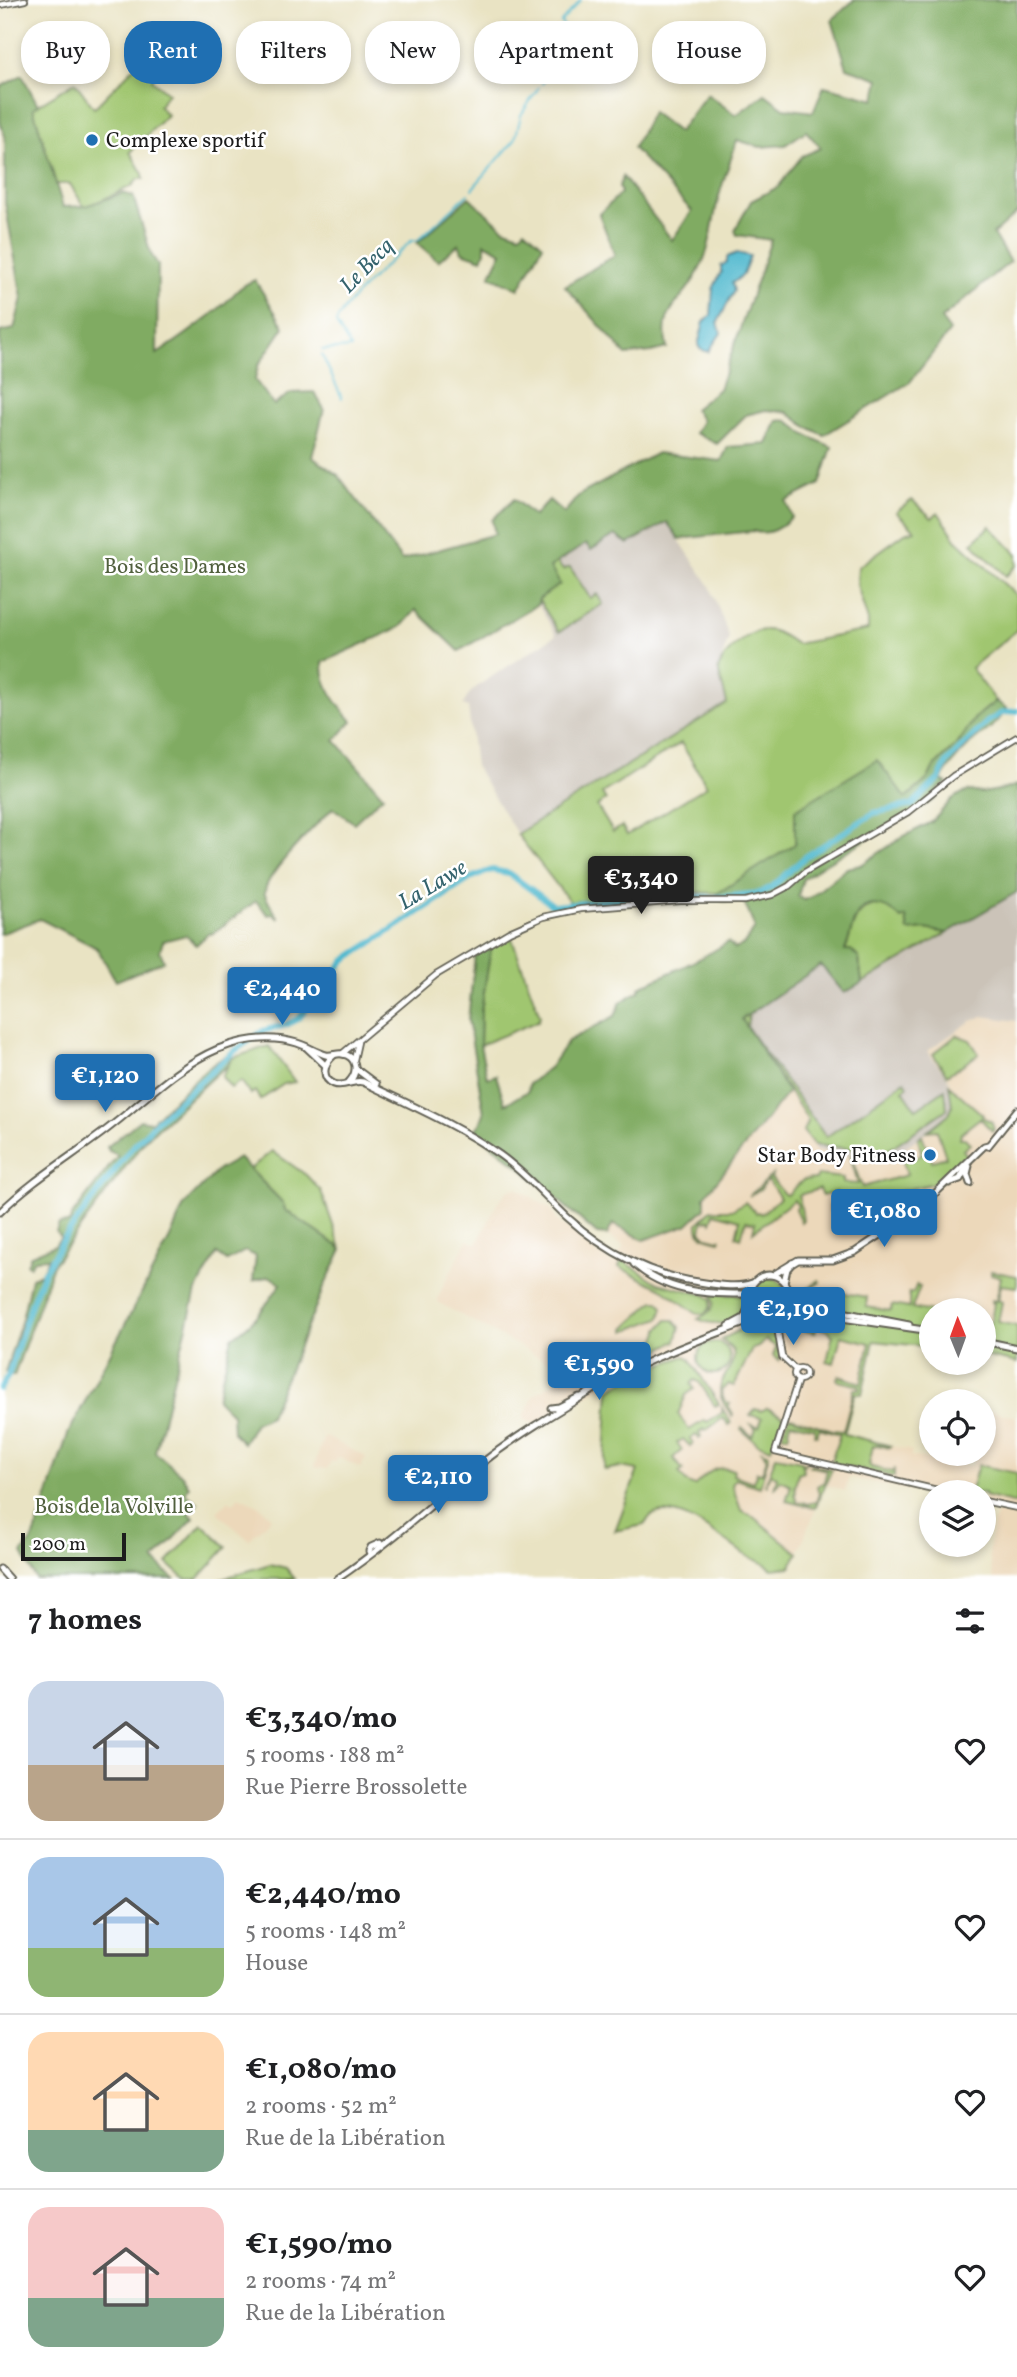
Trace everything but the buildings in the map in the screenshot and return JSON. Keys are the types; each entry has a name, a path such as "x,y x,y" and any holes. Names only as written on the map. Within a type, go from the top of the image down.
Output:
{"main road":[{"path":"0,1212 171,1077 202,1056 229,1045 261,1039 287,1041 325,1054 342,1054 354,1061 356,1069 349,1082"},
{"path":"306,1046 325,1065"},
{"path":"334,1055 325,1065 325,1074 332,1082 341,1085 358,1080 384,1090 461,1129 503,1157 568,1218 597,1241 654,1279 677,1289 743,1294 758,1310 766,1313"},
{"path":"356,1069 384,1090"},
{"path":"632,1262 693,1282 744,1286 762,1276 773,1275 794,1261 833,1260 852,1254 918,1210 958,1176 1017,1111"},
{"path":"958,1176 988,1145"},
{"path":"969,1165 967,1174 970,1183"},
{"path":"781,1308 788,1293 784,1282 787,1269 794,1261"},
{"path":"773,1275 784,1282"},
{"path":"338,1578 494,1454 582,1397 630,1370 722,1331 744,1318 752,1283"},
{"path":"788,1293 816,1307 919,1328"},
{"path":"722,1331 744,1325 766,1313 790,1307 833,1317 919,1329"},
{"path":"996,1344 1017,1348"},
{"path":"551,1408 582,1397"},
{"path":"0,1569 9,1579"}],"street":[{"path":"0,5 24,0"},
{"path":"342,1054 406,999 454,963 509,932 543,917 581,909 760,898 789,886 805,872 917,806 953,776 1017,737"},
{"path":"354,1061 354,1052 359,1041"},
{"path":"778,1330 781,1308"},
{"path":"766,1313 776,1321 782,1357 796,1370"},
{"path":"796,1370 802,1368 806,1373 805,1379 798,1380"},
{"path":"796,1370 794,1375 798,1380"},
{"path":"798,1380 775,1452 919,1486"},
{"path":"996,1504 1017,1508"}],"shaded area":[{"path":"667,522 710,586 729,637 718,669 728,702 517,834 475,766 468,707 463,705 469,694 479,685 556,635 538,604 549,567 587,544 591,550 615,535 628,544"},
{"path":"1017,892 1017,1021 983,1016 971,1021 927,1051 948,1078 953,1105 951,1112 893,1156 816,1151 803,1131 808,1120 741,1019 821,965 844,993"},
{"path":"983,1016 1017,1021 1017,1363 996,1359 996,1298 919,1298 919,1346 874,1341 862,1394 855,1393 844,1434 912,1451 911,1456 919,1457 919,1466 996,1466 996,1412 1017,1417 1017,1579 993,1579 989,1557 996,1557 996,1480 919,1480 919,1492 849,1477 845,1491 826,1485 831,1471 798,1553 765,1526 652,1473 680,1357 673,1352 630,1370 536,1426 523,1418 534,1395 569,1373 439,1303 437,1299 467,1240 477,1244 498,1202 508,1190 517,1188 551,1209 557,1221 613,1264 624,1246 607,1235 613,1224 644,1239 705,1196 788,1092 808,1121 803,1131 817,1151 893,1156 918,1138 953,1105 948,1078 927,1051 971,1021"},
{"path":"324,1436 366,1457 360,1468 338,1457 335,1462 331,1461 327,1469 314,1467"},
{"path":"238,1496 260,1506 272,1517 249,1540 217,1512 229,1500 232,1503 236,1501"}],"green space":[{"path":"854,0 1017,0 1017,213 993,234 1010,262 941,319 950,331 910,382 824,435 807,427 787,412 766,410 746,415 717,444 695,433 702,421 694,409 719,389 771,240 737,235 735,230 751,201 778,187 802,156 821,148 806,131 785,145 760,147 737,140 719,195 704,260 690,286 668,316 665,335 667,348 626,355 565,286 615,255 599,214 621,193 619,186 623,177 672,240 692,211 633,148 652,112 678,132 707,94 736,115 765,94 784,108 813,112 824,86 875,99 879,79 847,68 832,20"},
{"name":"Bois des Dames","path":"21,76 21,84 27,84 38,105 33,108 63,207 85,206 123,193 133,196 151,254 158,265 157,354 209,317 242,287 255,280 284,327 258,366 255,380 274,405 291,393 314,392 324,409 312,457 338,475 402,560 495,534 492,520 514,499 534,516 549,500 564,513 579,495 657,453 721,461 728,447 767,444 777,421 787,420 804,434 832,447 820,484 786,501 792,517 774,530 764,533 753,531 679,539 667,522 628,544 615,535 591,550 586,544 550,567 560,584 539,599 538,604 459,651 416,610 401,627 323,662 328,687 352,721 335,740 383,796 354,823 333,808 282,863 272,875 265,894 279,919 272,914 268,915 256,901 196,945 186,935 163,941 160,951 164,961 116,981 97,948 40,919 0,934 0,332 14,329 22,298 5,203 5,137 0,121 0,87"},
{"name":"Complexe sportif","path":"124,77 124,84 157,84 168,93 159,106 167,115 130,152 144,179 138,179 132,186 85,208 70,184 56,184 33,108 72,84 76,84 94,108"},
{"path":"469,197 503,228 520,234 525,229 543,245 519,289 490,276 502,252 485,243 482,259 462,252 459,244 438,261 417,243"},
{"path":"912,500 932,518 938,512 956,539 1017,596 1017,630 971,668 996,701 975,718 959,742 933,768 928,779 906,798 876,761 796,844 718,893 684,892 570,902 517,834 727,703 718,669 727,654 750,635 768,630 779,633 796,644 868,630 868,621 857,585 858,567 905,533 915,530 896,512","holes":["681,743 707,786 627,835 622,826 613,832 597,806 606,800 602,793"]},
{"path":"990,526 1017,554 1017,565 1006,576 972,543"},
{"path":"557,562 563,570 570,567 590,598 597,594 603,604 559,632 538,599 560,584 549,567"},
{"path":"996,701 1006,708 1003,714 950,766 941,780 947,783 937,791 935,799 803,879 798,896 804,900 811,897 847,868 861,865 904,836 932,822 952,799 961,794 969,791 982,793 1017,785 1017,892 947,933 925,929 908,931 906,917 901,919 876,905 863,908 854,921 845,950 851,950 859,958 862,983 844,993 821,965 742,1019 788,1092 705,1196 705,1208 687,1225 644,1240 613,1224 607,1235 597,1234 474,1131 484,1113 468,1020 475,955 491,947 481,1011 480,1045 487,1078 496,1075 505,1104 528,1091 529,1084 550,1067 568,1041 615,1016 621,1002 639,991 640,987 728,942 735,949 744,944 755,928 744,902 722,901 718,893 795,844 795,810 877,760 906,798 928,779 933,768 959,742 975,718"},
{"path":"882,905 906,917 908,931 925,929 947,933 862,983 859,958 845,950 857,918 866,908"},
{"path":"511,936 540,1016 538,1021 480,1045 481,1011 491,947"},
{"path":"749,1014 747,1027 826,1137 905,1081 908,1086 903,1090 916,1109 945,1089 947,1109 885,1152 814,1145 803,1131 808,1120 741,1019"},
{"path":"957,1035 970,1040 979,1054 947,1075 933,1054"},
{"path":"269,1046 295,1082 284,1084 260,1100 255,1091 251,1094 241,1081 231,1088 222,1077 232,1058"},
{"path":"228,1054 232,1058 226,1067 146,1139 53,1265 14,1376 5,1372 22,1319 31,1278 41,1274 48,1258 35,1259 30,1266 27,1264 31,1255 55,1245 61,1237 56,1232 59,1224 70,1223 71,1217 118,1155 107,1147 140,1120 151,1122 205,1070"},
{"path":"949,1085 983,1115 982,1117 992,1122 994,1130 980,1118 961,1133 960,1138 965,1138 970,1144 963,1150 968,1157 942,1181 894,1193 867,1204 830,1211 830,1206 840,1203 836,1192 822,1196 819,1189 799,1195 803,1220 801,1222 794,1200 753,1232 755,1223 746,1221 741,1238 736,1236 740,1220 714,1213 711,1222 708,1219 703,1220 701,1231 707,1237 719,1240 721,1238 720,1241 704,1237 699,1232 698,1223 711,1210 732,1210 745,1202 756,1213 761,1214 780,1198 768,1180 762,1188 749,1196 772,1175 771,1178 787,1195 803,1180 816,1179 817,1175 843,1178 843,1183 858,1184 850,1154 862,1187 907,1175 901,1155 904,1152 907,1160 922,1155 918,1138 922,1135 932,1161 946,1157 937,1130 927,1131 950,1113 952,1106"},
{"path":"272,1151 306,1175 321,1191 341,1248 285,1210 283,1203 250,1169"},
{"name":"Bois de la Volville","path":"239,1158 283,1203 285,1210 342,1249 270,1416 255,1423 243,1443 233,1432 232,1414 217,1399 232,1337 254,1319 281,1284 269,1276 253,1281 256,1256 245,1251 227,1261 217,1254 196,1291 155,1452 182,1475 189,1486 185,1493 198,1503 189,1513 194,1518 154,1560 174,1579 36,1579 22,1553 34,1537 68,1434 170,1238 184,1205 218,1170"},
{"path":"622,1260 658,1283 706,1295 711,1300 710,1308 704,1314 697,1314 664,1290 619,1267"},
{"path":"991,1271 1017,1276 1017,1287 1001,1285 998,1300 1002,1302 998,1322 1017,1326 1017,1363 996,1359 996,1301 1001,1277 991,1274"},
{"path":"769,1278 781,1282 785,1294 781,1306 769,1310 757,1306 753,1294 757,1282"},
{"path":"819,1280 820,1282 810,1288 812,1295 826,1302 840,1305 843,1293 867,1297 866,1307 891,1311 892,1305 909,1308 909,1293 913,1293 916,1286 920,1287 912,1308 919,1309 919,1346 874,1341 862,1394 855,1393 844,1434 891,1446 873,1446 869,1464 871,1467 892,1472 894,1470 894,1477 829,1463 840,1434 819,1428 817,1435 814,1435 815,1428 791,1422 788,1436 782,1435 790,1417 843,1431 854,1389 859,1389 860,1386 838,1381 837,1378 839,1376 861,1383 870,1343 841,1336 834,1363 827,1361 833,1335 830,1331 817,1327 815,1333 796,1328 782,1329 783,1316 789,1310 818,1316 815,1300 794,1294 798,1295 798,1291 806,1290"},
{"path":"711,1294 744,1295 747,1298 743,1314 730,1322 722,1323 698,1319 713,1307"},
{"path":"654,1301 659,1301 663,1307 660,1318 625,1331 625,1328"},
{"path":"765,1316 774,1321 780,1359 779,1361 773,1356 776,1347 766,1340 752,1349 734,1386 728,1384 721,1391 724,1400 730,1404 728,1405 732,1416 722,1400 720,1389 734,1358 729,1346 721,1340"},
{"path":"667,1320 674,1320 680,1327 676,1341 606,1377 618,1355 622,1358 624,1356 620,1351 636,1355 644,1350 655,1340 659,1329"},
{"path":"714,1342 725,1347 730,1358 725,1369 714,1374 703,1369 698,1358 703,1347"},
{"path":"685,1356 689,1358 719,1404 715,1406 695,1380 691,1383 694,1389 686,1395 678,1414 689,1430 722,1413 722,1408 731,1423 729,1425 723,1418 705,1431 703,1429 699,1438 696,1435 690,1439 693,1443 690,1446 683,1439 677,1443 682,1450 673,1458 683,1470 679,1473 686,1482 694,1486 712,1471 721,1468 734,1470 733,1475 753,1482 757,1472 762,1473 767,1458 762,1451 769,1454 760,1487 735,1479 732,1485 741,1510 798,1553 790,1567 772,1569 699,1524 673,1513 661,1512 651,1516 644,1525 615,1531 638,1470 620,1467 604,1470 609,1390 640,1372"},
{"path":"767,1408 784,1416 771,1449 758,1444 741,1429 742,1427 752,1436 756,1429 752,1425 759,1427 762,1418 750,1415 755,1409 761,1411"},
{"path":"776,1456 806,1463 803,1466 804,1471 798,1473 795,1487 794,1494 798,1503 816,1502 819,1494 817,1486 824,1482 827,1470 810,1466 811,1464 832,1469 815,1508 786,1501 791,1485 780,1480 774,1489 777,1477 770,1474 766,1485 768,1486 765,1485"},
{"path":"978,1466 1017,1473 1017,1504 996,1499 996,1480 974,1480"},
{"path":"202,1524 227,1547 198,1579 185,1579 167,1563"},
{"path":"270,1564 286,1568 295,1579 221,1579"}],"water":[{"path":"737,253 750,256 742,275 732,283 734,291 718,322 721,333 708,352 700,349 698,345 704,322 711,315 713,289 727,257"}],"waterway":[{"name":"Le Becq","path":"562,21 581,0"},
{"name":"Le Becq","path":"472,189 515,140 521,115 539,87"},
{"name":"Le Becq","path":"322,350 351,348 336,324 346,307 411,241 418,240 468,194"},
{"name":"Le Becq","path":"322,355 342,398"},
{"name":"La Lawe","path":"9,1373 44,1272 63,1240 129,1151 158,1120 233,1052 263,1031 299,1018 345,960 473,877 492,870 508,873 554,906 668,895 713,898 760,893 772,887 805,857 874,813 912,805 939,779 947,762 987,722 1002,713 1017,711"},
{"name":"La Lawe","path":"0,1389 8,1376"}],"place":[{"name":"Complexe sportif","path":"92,140"},
{"name":"Star Body Fitness","path":"930,1155"}]}
